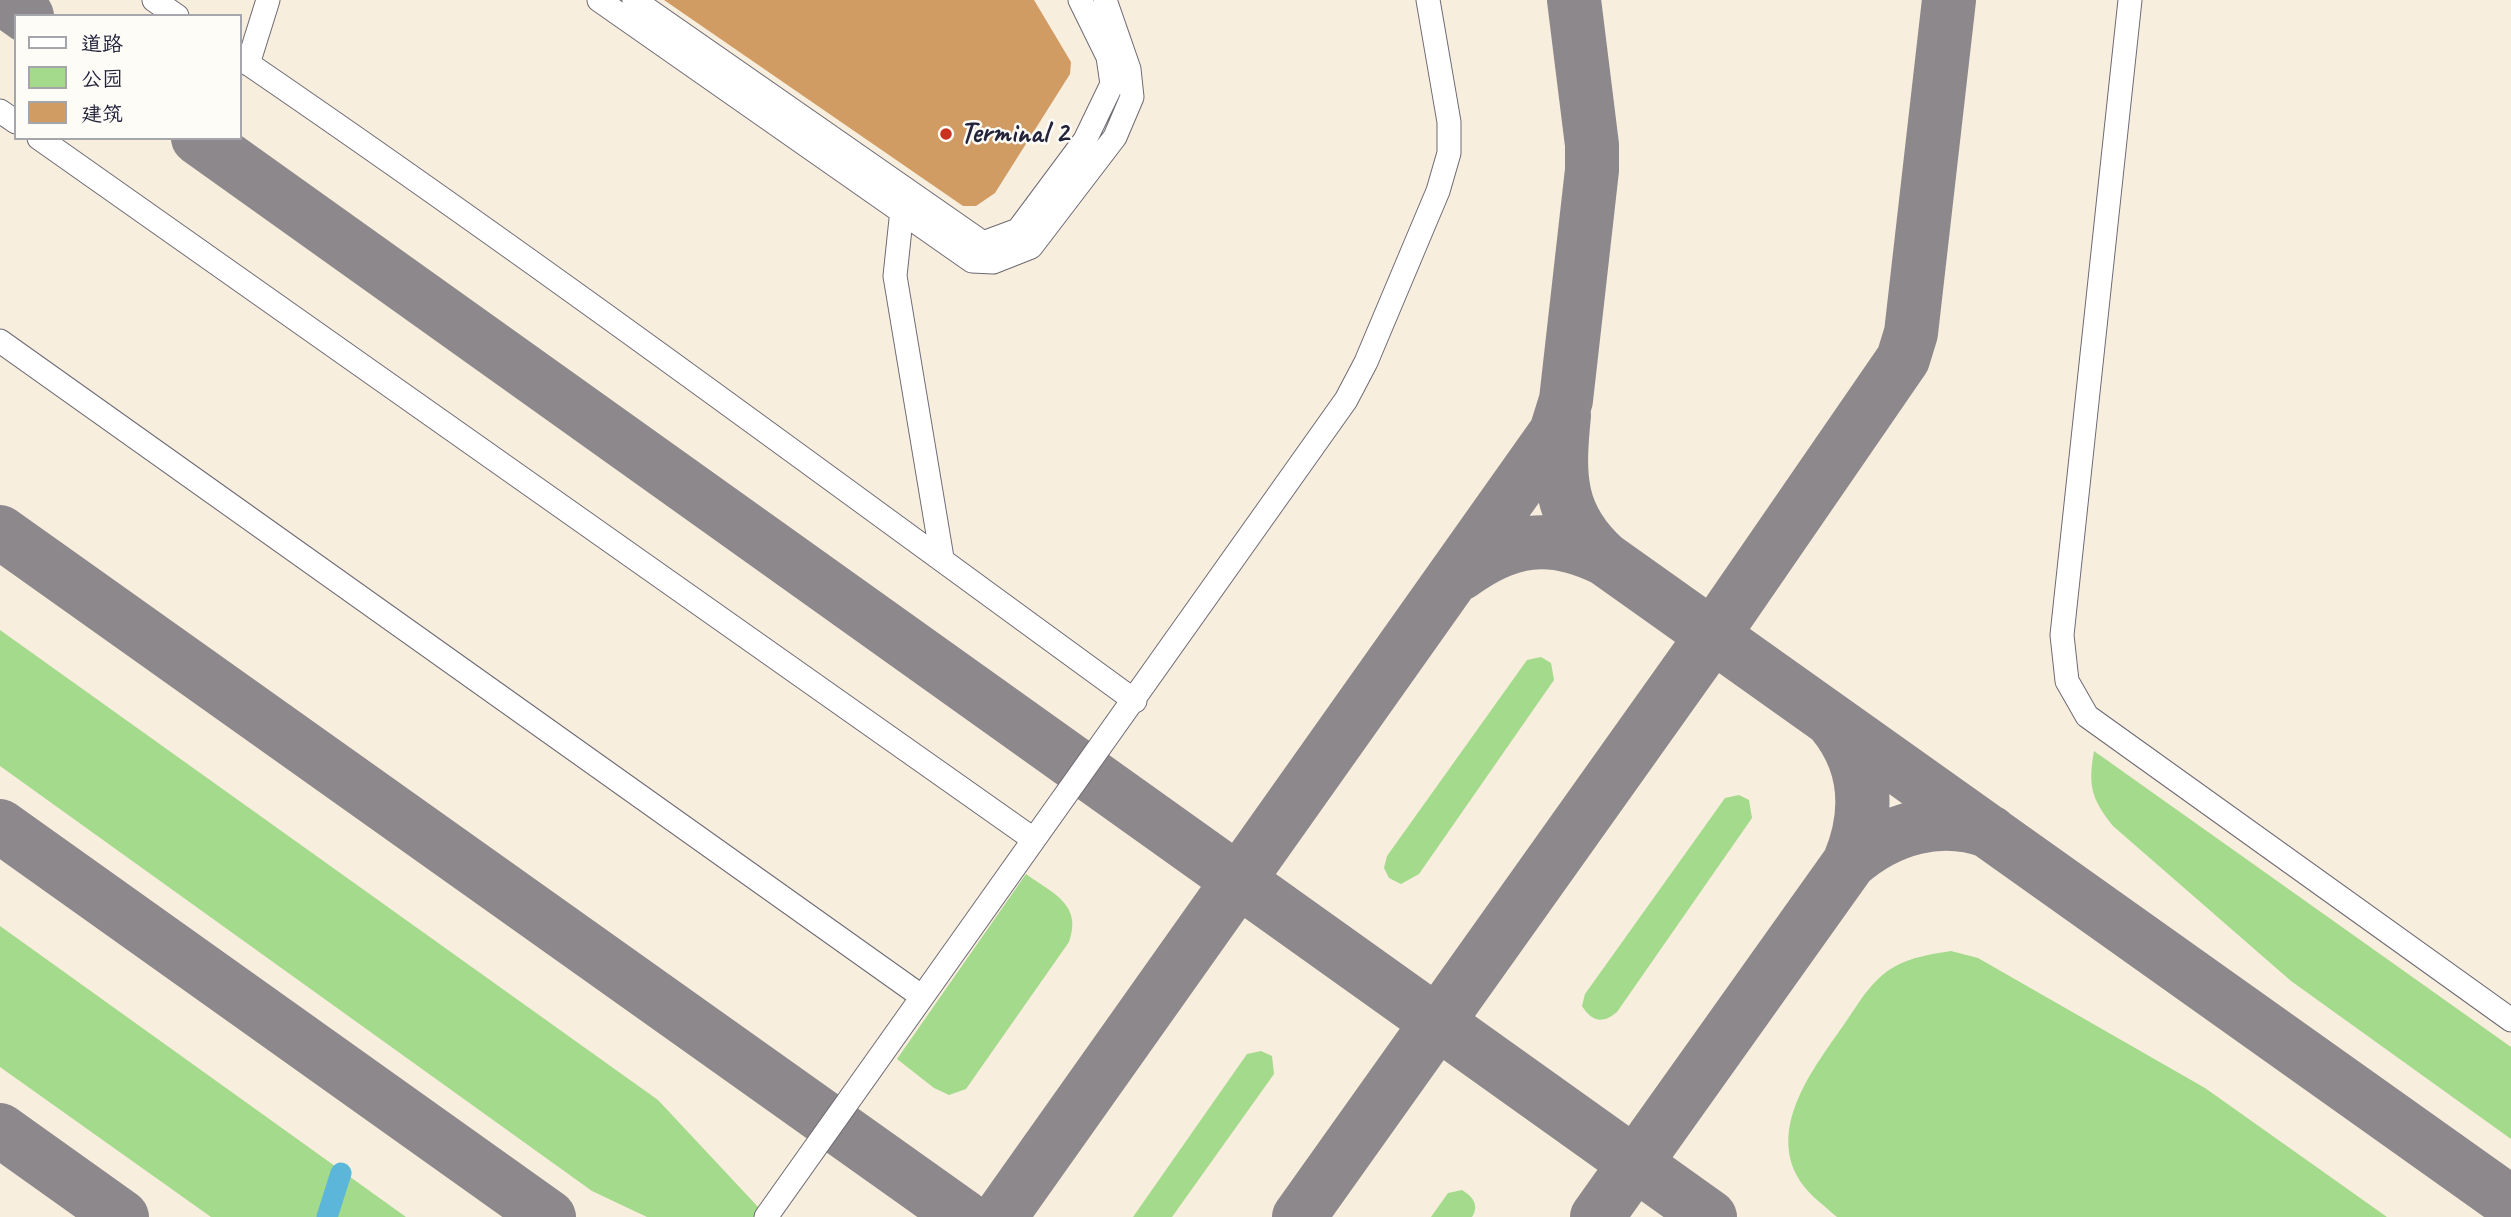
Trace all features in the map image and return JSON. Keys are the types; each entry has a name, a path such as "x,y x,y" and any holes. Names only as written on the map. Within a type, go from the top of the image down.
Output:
{"lane":[{"path":"154,0 174,14"},
{"path":"268,0 244,61 528,259 1135,701"},
{"path":"599,0 903,201 983,243 1018,230 1085,140 1112,84 1108,57 1080,0"},
{"path":"634,0 903,201 972,261 993,262 1031,247 1115,137 1132,97 1129,69 1105,0"},
{"path":"766,1217 1033,839 1135,701 1346,400 1371,350 1438,191 1449,153 1449,122 1428,0"},
{"path":"2130,0 2062,635 2067,681 2087,716 2511,1020"},
{"path":"42,140 1033,839"},
{"path":"903,201 895,276 942,558"},
{"path":"0,341 921,996"}],"green space":[{"path":"0,630 658,1100 760,1209 754,1217 647,1217 592,1191 0,766"},
{"path":"1541,657 1551,663 1554,680 1419,874 1401,884 1389,878 1384,868 1387,856 1527,660"},
{"path":"2094,751 2511,1047 2511,1139 2291,981 2113,826 2093,791 2091,774"},
{"path":"1739,795 1749,800 1752,818 1617,1012 1602,1020 1594,1018 1582,1006 1585,994 1725,798"},
{"path":"1026,874 1063,901 1072,918 1069,942 966,1089 949,1095 934,1088 897,1059"},
{"path":"0,926 406,1217 211,1217 0,1067"},
{"path":"1951,951 1978,958 2205,1088 2387,1217 1837,1217 1804,1186 1796,1174 1789,1154 1789,1134 1800,1094 1822,1056 1879,978 1907,961"},
{"path":"1261,1051 1272,1056 1274,1074 1172,1217 1133,1217 1247,1054"},
{"path":"1462,1190 1474,1201 1472,1217 1431,1217 1448,1193"}],"building":[{"name":"Terminal 2","path":"664,0 1034,0 1071,62 1070,74 995,193 976,206 963,206"}],"waterway":[{"path":"327,1217 341,1173"}],"taxiway":[{"path":"4,0 24,14"},
{"path":"1000,1217 1556,432 1566,400 1592,170 1592,145 1574,0"},
{"path":"1299,1217 1713,635 1903,359 1911,333 1949,0"},
{"path":"201,140 1710,1217"},
{"path":"1564,415 1561,457 1564,493 1577,527 1605,559"},
{"path":"0,532 964,1217"},
{"path":"1460,574 1496,553 1530,543 1566,545 1605,559 2511,1203"},
{"path":"1832,721 1853,754 1862,789 1860,826 1849,863 1880,841 1915,828 1952,824 1990,832"},
{"path":"0,826 549,1217"},
{"path":"1597,1217 1849,863"},
{"path":"0,1130 122,1217"}],"place":[{"name":"Terminal 2","path":"946,134"}]}
